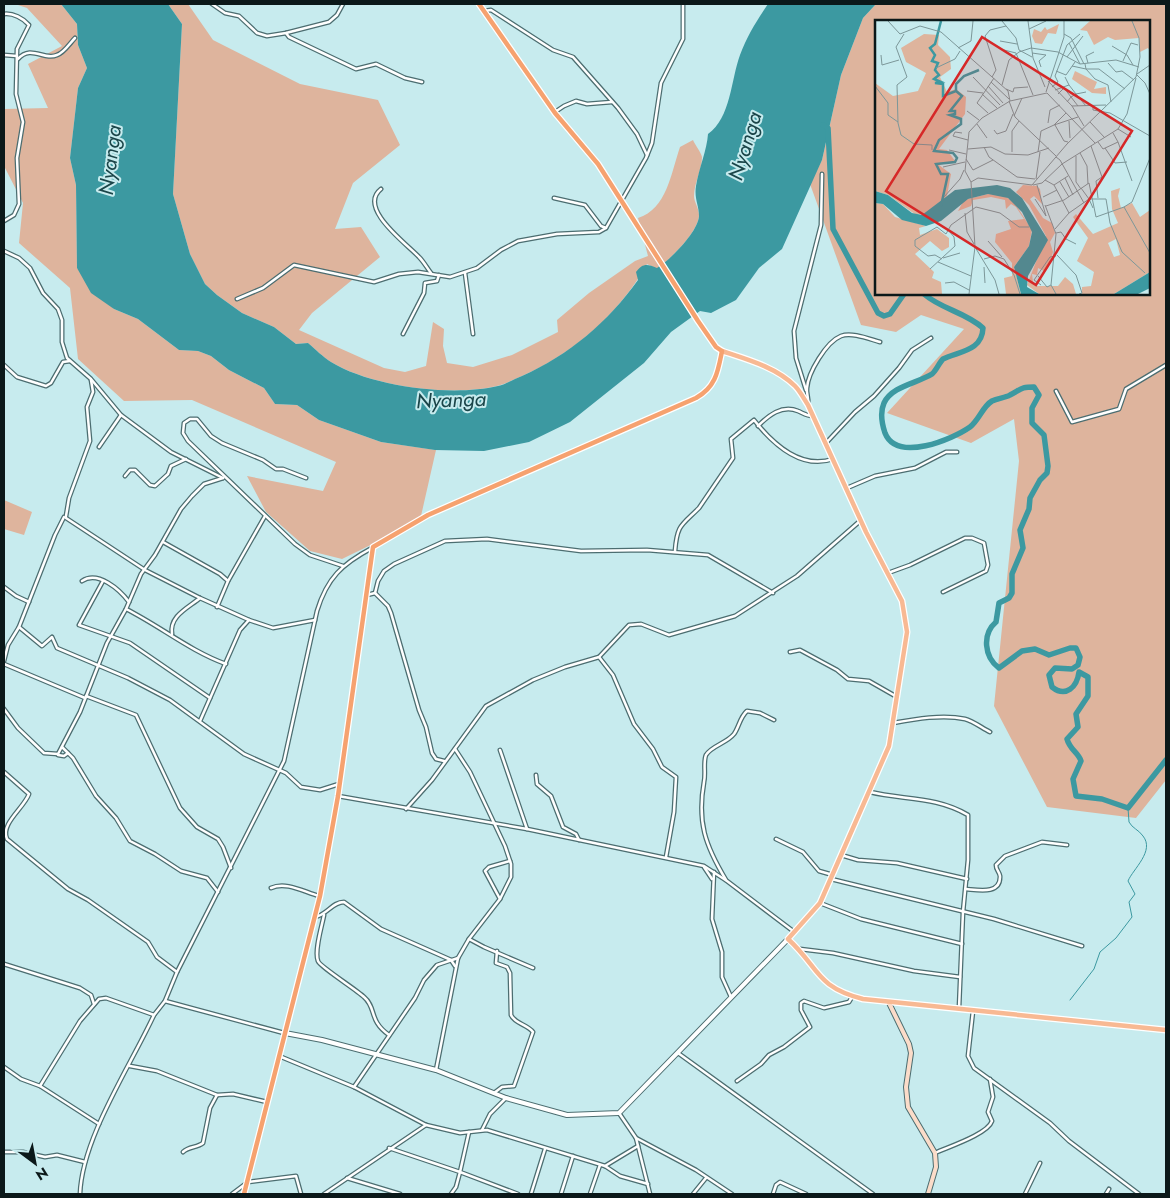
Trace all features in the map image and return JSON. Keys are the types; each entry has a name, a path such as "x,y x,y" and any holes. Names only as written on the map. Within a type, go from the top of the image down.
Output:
{"highway":[{"path":"244,1194 316,917 340,784 373,547 428,515 696,398 709,388 716,378 722,351 716,347 698,321 623,200 598,164 555,113 479,4"}],"main road":[{"path":"722,351 785,377 796,387 808,405 861,520 902,601 907,624 906,647 889,746 820,903 788,939 800,949 824,982 833,989 852,996 890,1003 959,1008 973,1012 1166,1030"},
{"path":"890,1003 909,1044 910,1053 906,1087 908,1107 935,1153 936,1166 928,1194"}],"street":[{"path":"212,4 225,13 239,16 257,33 267,36 329,22 338,13 343,4"},
{"path":"238,299 263,288 294,265 374,282 400,274 418,272 450,277 465,273 518,241 557,234 599,232 606,228 623,200 652,143 661,83 683,39 682,4"},
{"path":"484,11 491,10 553,50 573,57 637,134 647,154"},
{"path":"4,14 9,13 24,19 29,25 18,46 16,94 23,122 17,158 19,199 16,212 4,221"},
{"path":"286,33 289,37 345,66 356,69 376,64 405,78 422,82"},
{"path":"4,55 18,57 28,52 51,57 58,55 75,38"},
{"path":"555,113 564,106 576,101 587,104 612,102"},
{"path":"643,147 652,143"},
{"path":"808,405 806,390 796,358 794,331 821,225 822,174"},
{"path":"381,189 376,193 374,200 375,210 407,247 420,258 432,274"},
{"path":"554,198 585,205 602,226 606,228"},
{"path":"4,251 24,262 43,293 58,309 62,320 63,348 70,361 92,378 121,415 171,452 230,480"},
{"path":"465,273 473,334"},
{"path":"403,334 424,292 425,283 437,281 438,275"},
{"path":"806,390 814,366 824,350 841,336 858,336 880,342"},
{"path":"826,443 855,412 874,396 912,350 931,338"},
{"path":"4,365 17,377 46,386 51,383 57,369 63,362 70,361"},
{"path":"1056,391 1072,422 1118,409 1126,389 1166,365"},
{"path":"92,378 93,392 87,407 90,441 79,467 66,517 55,535 19,628 8,645 4,663 86,697 136,715 180,808 197,827 221,843 231,868"},
{"path":"758,426 769,414 791,408 813,416"},
{"path":"99,447 121,415"},
{"path":"306,478 287,470 276,469 263,460 222,443 211,436 197,419 186,421 182,429 184,436 303,551 316,558 343,566"},
{"path":"675,552 676,536 680,528 691,513 699,508 733,458 731,439 754,420 758,426 798,459 823,463 833,459"},
{"path":"847,488 875,476 915,468 946,452 957,452"},
{"path":"125,476 130,470 135,470 150,485 155,486 168,474 174,464 187,458"},
{"path":"56,754 62,747 86,697 107,643 126,610 141,574 163,542 182,509 197,490 204,484 223,478"},
{"path":"217,607 228,581 266,516"},
{"path":"66,517 145,570 217,607 273,628 315,620"},
{"path":"406,809 426,789 478,714 498,698 564,667 599,657 629,625 641,624 669,635 735,616 773,593 841,540 861,520"},
{"path":"887,573 910,565 965,538 972,538 984,543 988,565 986,571 943,592"},
{"path":"375,593 384,571 445,541 487,539 581,551 675,552 708,555 773,593"},
{"path":"163,542 220,574 228,581"},
{"path":"80,1194 85,1162 99,1124 130,1066 154,1015 165,1001 177,972 280,770 289,739 315,620 325,590 343,566 373,547"},
{"path":"82,581 90,578 102,581 121,592 129,602"},
{"path":"102,581 79,625 111,636 150,655 210,698"},
{"path":"4,587 16,596 29,602"},
{"path":"367,595 375,593"},
{"path":"375,593 388,606 397,628 433,756 445,761"},
{"path":"173,635 171,625 174,620 200,598"},
{"path":"126,610 173,635 199,652 226,664"},
{"path":"200,721 240,630 249,620"},
{"path":"19,628 42,646 52,637 57,648 75,654 98,667 128,678 170,700 244,754 280,770 301,787 320,790 340,784"},
{"path":"105,634 107,643"},
{"path":"790,652 800,650 838,670 848,679 858,678 869,681 898,698"},
{"path":"599,657 613,675 634,724 653,748 662,766 676,777 674,812 666,857"},
{"path":"4,709 18,728 38,749 44,753 64,756 68,753"},
{"path":"727,881 714,858 701,822 701,796 704,782 705,757 709,752 731,738 747,711 760,713 774,720"},
{"path":"893,723 915,720 966,719 990,732"},
{"path":"62,747 83,772 104,807 116,818 130,841 181,871 207,878 218,892"},
{"path":"436,1070 458,958 469,939 500,899 511,877 510,861 494,824 470,772 455,749"},
{"path":"500,750 527,829"},
{"path":"4,772 29,794 26,802 6,826 5,833 7,839 68,889 88,900 148,942 157,957 177,972"},
{"path":"536,775 537,784 553,799 564,827 576,834 579,840"},
{"path":"868,792 910,796 958,809 968,815 967,879 963,912 959,1008"},
{"path":"338,796 527,829 704,866 727,881 794,932"},
{"path":"776,839 803,852 819,871 832,877 1082,946"},
{"path":"966,889 992,890 996,887 1000,875 996,865 1006,856 1042,842 1068,845"},
{"path":"840,854 858,860 898,862 967,879"},
{"path":"500,899 485,872 489,867 510,861"},
{"path":"704,866 712,880"},
{"path":"714,872 712,880 712,923 722,952 722,977 730,997"},
{"path":"271,888 278,885 287,886 320,896"},
{"path":"316,917 336,903 344,902 381,929 451,960 455,967"},
{"path":"820,903 861,919 962,944"},
{"path":"324,913 317,955 318,962 322,967 346,982 366,998 375,1022 389,1035"},
{"path":"469,939 484,948 497,951 533,968"},
{"path":"165,1001 436,1070 506,1098 567,1116 619,1113 788,939"},
{"path":"800,949 833,953 914,971 960,977"},
{"path":"494,1093 502,1087 514,1086 533,1032 513,1020 511,1015 510,974 507,967 496,963 497,951"},
{"path":"354,1087 415,998 424,980 442,957"},
{"path":"437,965 458,958"},
{"path":"4,964 74,985 99,999 106,998 154,1015"},
{"path":"91,995 94,1004"},
{"path":"737,1081 761,1064 769,1055 784,1047 810,1027 801,1010 801,1004 804,1001 824,1008 849,1002 852,996"},
{"path":"40,1086 80,1021 99,999"},
{"path":"973,1012 968,1056 974,1068 1139,1194"},
{"path":"677,1052 873,1194"},
{"path":"280,1056 354,1087 426,1125 460,1133 482,1130 605,1166 620,1176 648,1184"},
{"path":"130,1066 157,1071 217,1095 233,1094 268,1102"},
{"path":"4,1068 21,1079 40,1086 99,1124"},
{"path":"935,1153 982,1132 991,1124 992,1121 988,1112 993,1096 990,1079"},
{"path":"183,1152 190,1147 199,1146 203,1143 210,1108 217,1095"},
{"path":"482,1130 490,1114 506,1098"},
{"path":"619,1113 636,1138 650,1194"},
{"path":"324,1194 389,1148 426,1125"},
{"path":"451,1194 456,1187 469,1132"},
{"path":"636,1138 706,1177 732,1194"},
{"path":"605,1166 638,1146"},
{"path":"389,1148 518,1194"},
{"path":"531,1194 546,1149"},
{"path":"4,1152 23,1152 45,1158 57,1155 85,1162"},
{"path":"561,1194 573,1156"},
{"path":"1026,1194 1040,1164"},
{"path":"590,1194 600,1165"},
{"path":"232,1194 248,1182 296,1176 301,1194"},
{"path":"693,1194 706,1177"},
{"path":"347,1178 400,1194"},
{"path":"773,1194 776,1184 780,1182 806,1194"},
{"path":"1106,1194 1109,1189"}],"shaded area":[{"path":"15,4 61,4 77,24 78,45 87,68 78,88 70,158 76,185 77,268 114,309 138,319 179,350 198,351 211,356 229,370 264,388 275,404 297,405 319,420 381,442 436,450 421,516 389,536 342,559 310,551 266,512 247,476 323,491 336,462 192,400 124,401 78,359 70,288 19,243 23,203 4,166 4,109 48,108 28,64 62,46 27,8"},
{"path":"168,4 188,4 213,40 300,84 378,100 400,145 353,183 335,229 361,227 380,257 312,313 299,330 384,368 405,372 426,366 433,322 444,329 443,346 447,363 473,367 512,355 558,332 557,320 589,293 635,261 648,256 638,218 656,207 670,179 680,147 693,140 702,157 694,196 699,212 698,222 683,245 663,265 657,269 647,264 623,299 594,330 560,356 507,383 478,389 435,390 412,388 368,378 348,371 328,360 308,343 296,344 274,327 242,313 217,295 205,284 190,254 173,194 182,24"},
{"path":"876,4 1166,4 1166,780 1136,818 1047,807 994,706 1019,461 1014,419 971,443 887,413 964,329 921,315 896,332 861,325 810,184 822,160 841,75 863,18"},
{"path":"4,500 32,512 24,535 4,529"}],"water":[{"name":"Nyanga","path":"61,4 168,4 182,24 173,194 190,254 205,284 242,313 274,327 296,344 308,343 328,360 348,371 368,378 413,388 458,390 501,385 556,358 586,336 614,310 638,280 636,272 641,267 645,265 657,268 669,259 689,237 694,230 699,216 696,186 708,134 716,127 726,108 743,48 752,28 768,4 876,4 863,18 841,75 822,160 782,249 759,268 736,300 711,313 700,311 671,332 644,363 570,422 529,442 484,451 435,450 381,442 319,420 297,405 275,404 264,388 229,370 211,356 198,351 179,350 138,319 114,309 91,293 77,268 76,185 70,158 78,88 87,68 78,45 77,24"}],"waterway":[{"path":"823,125 828,128 833,229 878,313 884,316 890,314 903,295"},
{"path":"925,295 983,328 982,336 969,349 943,359 932,374 899,389 888,397 884,403 882,418 885,433 891,442 901,446 913,447 939,442 970,427 992,401 1026,387 1034,387 1039,395 1032,408 1032,423 1044,435 1048,466 1047,473 1040,480 1030,498 1029,509 1020,530 1023,548 1012,574 1012,593 1009,598 999,603 996,622 988,633 987,645 990,658 999,668 1022,651 1035,649 1049,655 1070,648 1076,648 1080,657 1078,665 1072,669 1055,668 1049,675 1052,687 1062,691 1066,691 1073,686 1079,672 1088,677 1088,696 1076,714 1078,727 1067,739 1081,761 1073,779 1076,796 1102,799 1128,808 1166,760"},
{"path":"1070,1000 1094,969 1100,952 1116,938 1132,917 1129,902 1135,894 1128,881 1145,854 1146,842 1140,832 1129,822 1128,808"}]}
